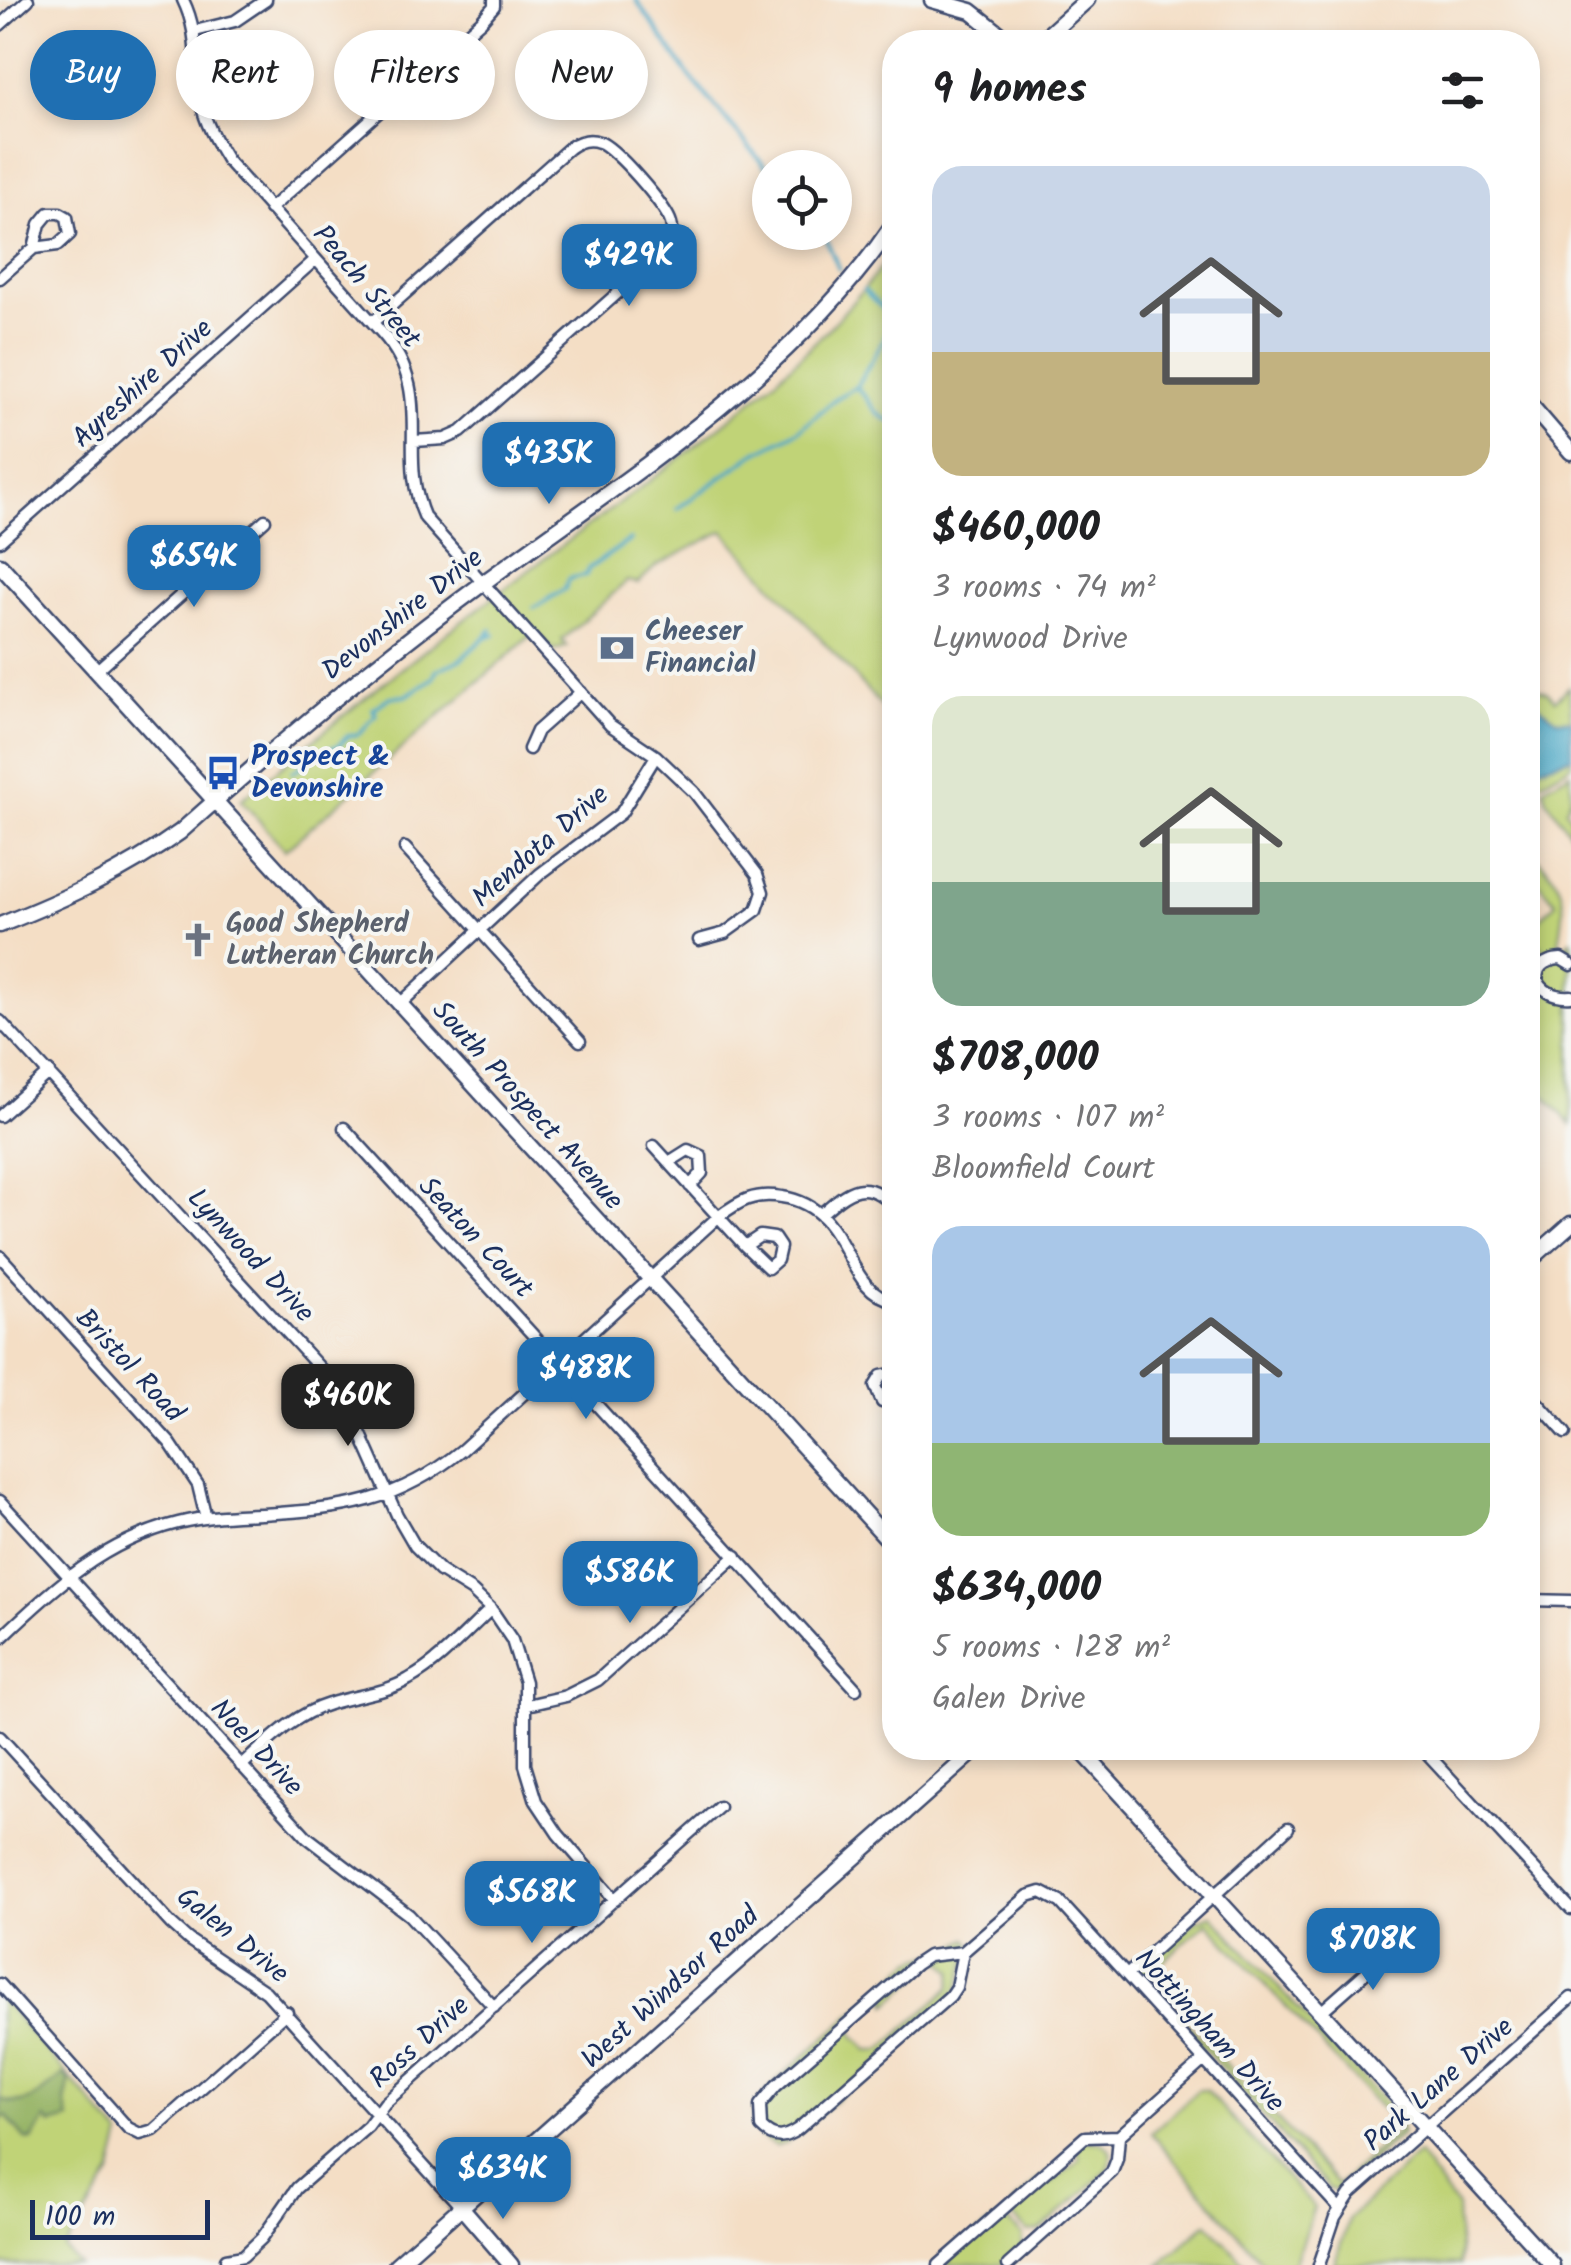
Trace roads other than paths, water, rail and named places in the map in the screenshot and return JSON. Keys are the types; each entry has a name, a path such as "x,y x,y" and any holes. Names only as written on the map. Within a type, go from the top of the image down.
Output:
{"main road":[{"path":"932,0 971,11 995,30"},
{"path":"1053,30 1086,0"},
{"name":"Devonshire Drive","path":"0,925 120,874 180,832 354,684 770,367 853,279 882,240"},
{"path":"1540,416 1571,452"},
{"name":"South Prospect Avenue","path":"0,565 882,1533"},
{"path":"1540,1251 1571,1224"},
{"name":"West Windsor Road","path":"396,2265 965,1760"},
{"path":"1090,1760 1552,2265"},
{"name":"Galen Drive","path":"462,2208 511,2265"}],"street":[{"path":"0,25 28,0"},
{"name":"Peach Street","path":"182,0 195,30"},
{"path":"199,30 234,21 266,0"},
{"path":"270,209 482,22 492,12 494,0"},
{"name":"Peach Street","path":"208,120 227,160 392,344 406,370 414,398 412,480 425,518 610,725 656,756 694,792 761,883 762,903 744,922 725,933 699,940"},
{"path":"373,322 569,148 584,140 596,140 610,147 661,206 672,225 671,241 664,252 461,432 444,439 414,442"},
{"path":"0,278 34,248"},
{"name":"Ayreshire Drive","path":"0,541 315,260"},
{"path":"96,670 265,520"},
{"path":"529,748 536,731 581,692"},
{"name":"Mendota Drive","path":"400,1004 540,874 621,813 656,756"},
{"path":"405,848 580,1040"},
{"path":"1540,969 1548,960 1561,958 1571,965"},
{"path":"1540,983 1544,992 1552,996 1571,996"},
{"name":"Lynwood Drive","path":"0,1021 342,1392 415,1546 491,1609 512,1640 520,1660 527,1704 525,1765 536,1802 615,1900"},
{"path":"0,1116 49,1072"},
{"name":"Seaton Court","path":"344,1128 856,1689"},
{"path":"654,1146 745,1246"},
{"path":"668,1162 688,1150 701,1156 702,1174 690,1186"},
{"path":"821,1214 847,1191 860,1188 882,1196"},
{"path":"0,1639 68,1576 146,1532 206,1518 346,1507 389,1496 440,1468 718,1217 748,1198 770,1195 795,1199 821,1214 841,1240 869,1290 882,1296"},
{"name":"Bristol Road","path":"0,1256 170,1443 198,1485 206,1518"},
{"path":"882,1376 876,1386 882,1402"},
{"path":"1540,1405 1565,1433"},
{"name":"Noel Drive","path":"0,1502 327,1855 409,1915 494,2007"},
{"path":"527,1704 566,1696 598,1680 736,1556"},
{"path":"1540,1600 1571,1601"},
{"path":"242,1766 280,1731 314,1710 377,1693 411,1678 432,1664 491,1609"},
{"name":"Galen Drive","path":"0,1737 171,1924 188,1940 249,1978 286,2012 462,2208"},
{"path":"1433,1760 1571,1909"},
{"name":"Ross Drive","path":"226,2259 243,2256 262,2238 297,2188 368,2126 385,2104 720,1807"},
{"path":"1127,1975 1288,1828"},
{"name":"Nottingham Drive","path":"963,1952 1028,1896 1040,1892 1060,1902 1340,2208"},
{"path":"1322,2010 1398,1944"},
{"path":"963,1952 956,1987 950,1996 798,2130 780,2138 760,2127 760,2105 776,2086 916,1964 928,1956 963,1952"},
{"path":"0,1984 128,2128 140,2134 154,2130 286,2012"},
{"name":"Park Lane Drive","path":"1340,2208 1350,2194 1571,1998"},
{"path":"940,2265 1085,2137 1119,2136 1204,2060"},
{"path":"1008,2265 1112,2172 1119,2136"},
{"path":"1319,2265 1340,2208"}],"water":[{"path":"1540,707 1558,720 1571,720 1571,757 1540,767"}],"waterway":[{"path":"636,0 688,74 752,150"},
{"path":"831,250 839,269"},
{"path":"864,290 882,308"},
{"path":"677,509 754,454 798,431 856,387 882,343"},
{"path":"856,387 882,416"},
{"path":"534,608 565,589 568,579 586,575 588,569 630,540"},
{"path":"485,637 492,630"},
{"path":"292,772 300,768 306,755 338,746 348,736 359,734 376,715 373,709 390,697 406,696 433,678 437,670 460,660 485,637 495,635"}],"place":[{"name":"Cheeser Financial","path":"617,648"},
{"name":"Prospect & Devonshire","path":"223,773"},
{"name":"Good Shepherd Lutheran Church","path":"198,940"}]}
